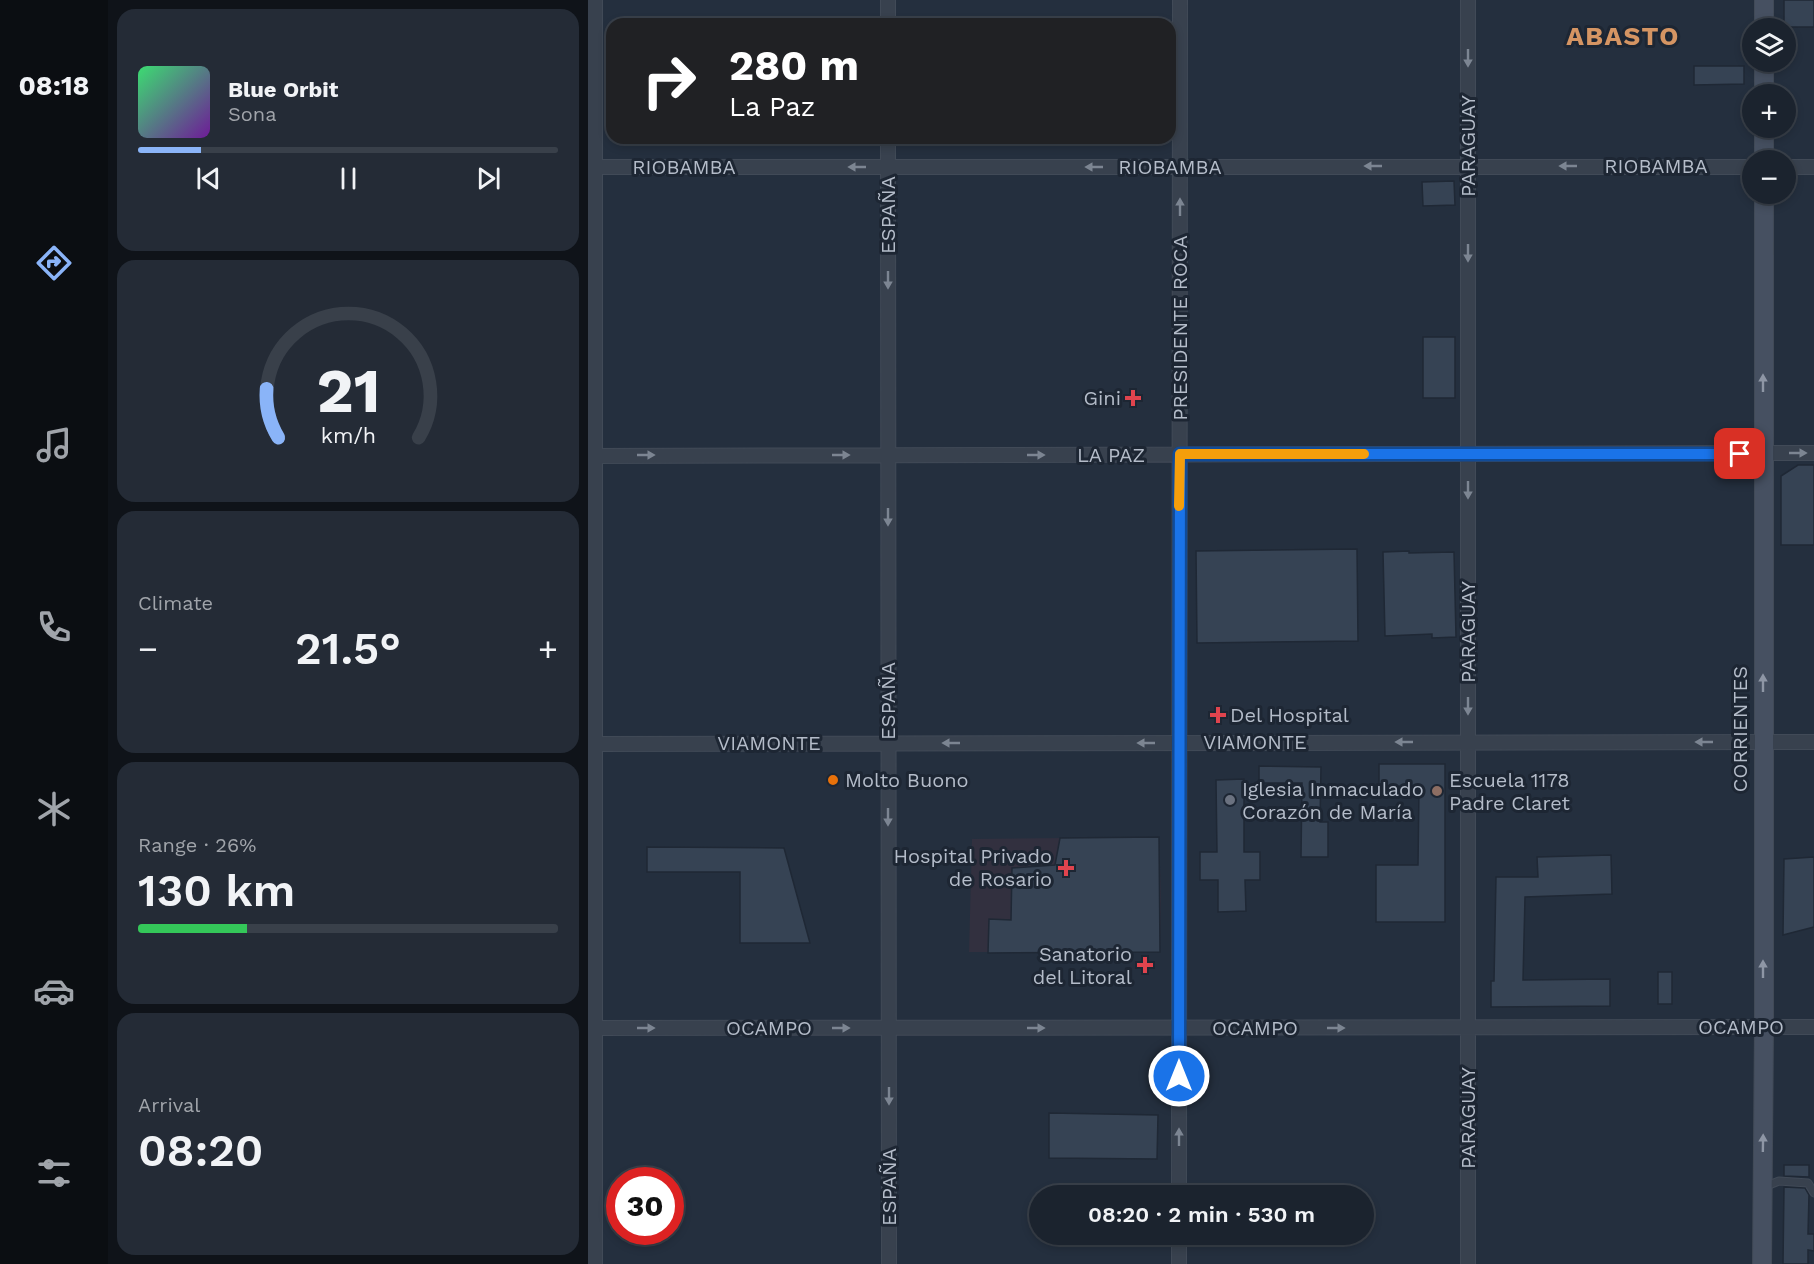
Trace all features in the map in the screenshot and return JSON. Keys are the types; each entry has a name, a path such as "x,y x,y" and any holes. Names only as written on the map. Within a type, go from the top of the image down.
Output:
{"main road":[{"path":"1764,0 1764,18"},
{"name":"CORRIENTES","path":"1761,1264 1764,1028 1762,742 1764,204"}],"street":[{"path":"595,0 592,167 592,1028 595,1264"},
{"path":"888,0 888,18"},
{"name":"PRESIDENTE ROCA","path":"1179,1185 1180,0"},
{"name":"PARAGUAY","path":"1468,0 1468,1264"},
{"name":"ESPAÑA","path":"888,144 889,1264"},
{"name":"RIOBAMBA","path":"592,167 1742,166"},
{"path":"1796,166 1814,166"},
{"name":"LA PAZ","path":"592,456 1814,453"},
{"name":"VIAMONTE","path":"592,744 1814,742"},
{"name":"OCAMPO","path":"592,1028 1814,1027"},
{"path":"1179,1245 1179,1264"}],"lane":[{"path":"1762,1188 1779,1181 1808,1183 1814,1193"}],"shaded area":[{"name":"Hospital Privado de Rosario","path":"1159,837 1160,952 969,952 972,839"}],"building":[{"path":"1784,0 1814,0 1814,27 1796,27 1796,18 1784,18"},
{"path":"1694,66 1742,66 1742,72 1744,72 1744,84 1694,85"},
{"path":"1454,181 1455,205 1423,206 1422,182"},
{"path":"1423,337 1455,337 1455,398 1423,398"},
{"path":"1798,465 1814,465 1814,545 1781,545 1781,476"},
{"path":"1357,549 1358,641 1197,643 1196,551"},
{"path":"1409,551 1409,553 1454,552 1456,637 1432,638 1432,634 1385,636 1383,552"},
{"path":"1379,764 1445,764 1445,922 1376,922 1376,865 1418,865 1419,790 1384,791 1384,785 1379,785"},
{"path":"1259,766 1321,767 1320,822 1328,822 1328,857 1301,857 1302,783 1259,783"},
{"path":"1244,779 1244,852 1260,852 1260,880 1245,880 1246,911 1218,912 1218,880 1200,880 1200,852 1217,852 1216,780"},
{"name":"Hospital Privado de Rosario","path":"1159,837 1160,952 988,953 989,919 1011,920 1012,868 1055,865 1060,838"},
{"path":"647,847 784,848 810,943 740,943 740,872 647,872"},
{"path":"1611,855 1612,894 1525,897 1523,980 1610,979 1610,1006 1491,1007 1491,981 1494,981 1496,877 1538,877 1537,857"},
{"path":"1814,857 1814,927 1783,935 1784,859"},
{"path":"1658,972 1672,972 1672,1004 1658,1004"},
{"path":"1049,1113 1158,1115 1157,1159 1049,1158"},
{"path":"1784,1165 1809,1165 1809,1177 1784,1176"},
{"path":"1784,1187 1805,1188 1809,1195 1808,1234 1814,1234 1814,1251 1808,1250 1808,1264 1783,1264"}],"slow traffic":[{"path":"1179,506 1180,454 1364,454"}],"place":[{"name":"Gini","path":"1133,398"},
{"name":"Del Hospital","path":"1218,715"},
{"name":"Molto Buono","path":"833,780"},
{"name":"Escuela 1178 Padre Claret","path":"1437,791"},
{"name":"Iglesia Inmaculado Corazón de María","path":"1230,800"},
{"name":"Hospital Privado de Rosario","path":"1066,868"},
{"name":"Sanatorio del Litoral","path":"1145,965"}],"district":[{"name":"ABASTO","path":"1623,36"}],"route":[{"path":"1179,1076 1180,454 1740,454"}]}
